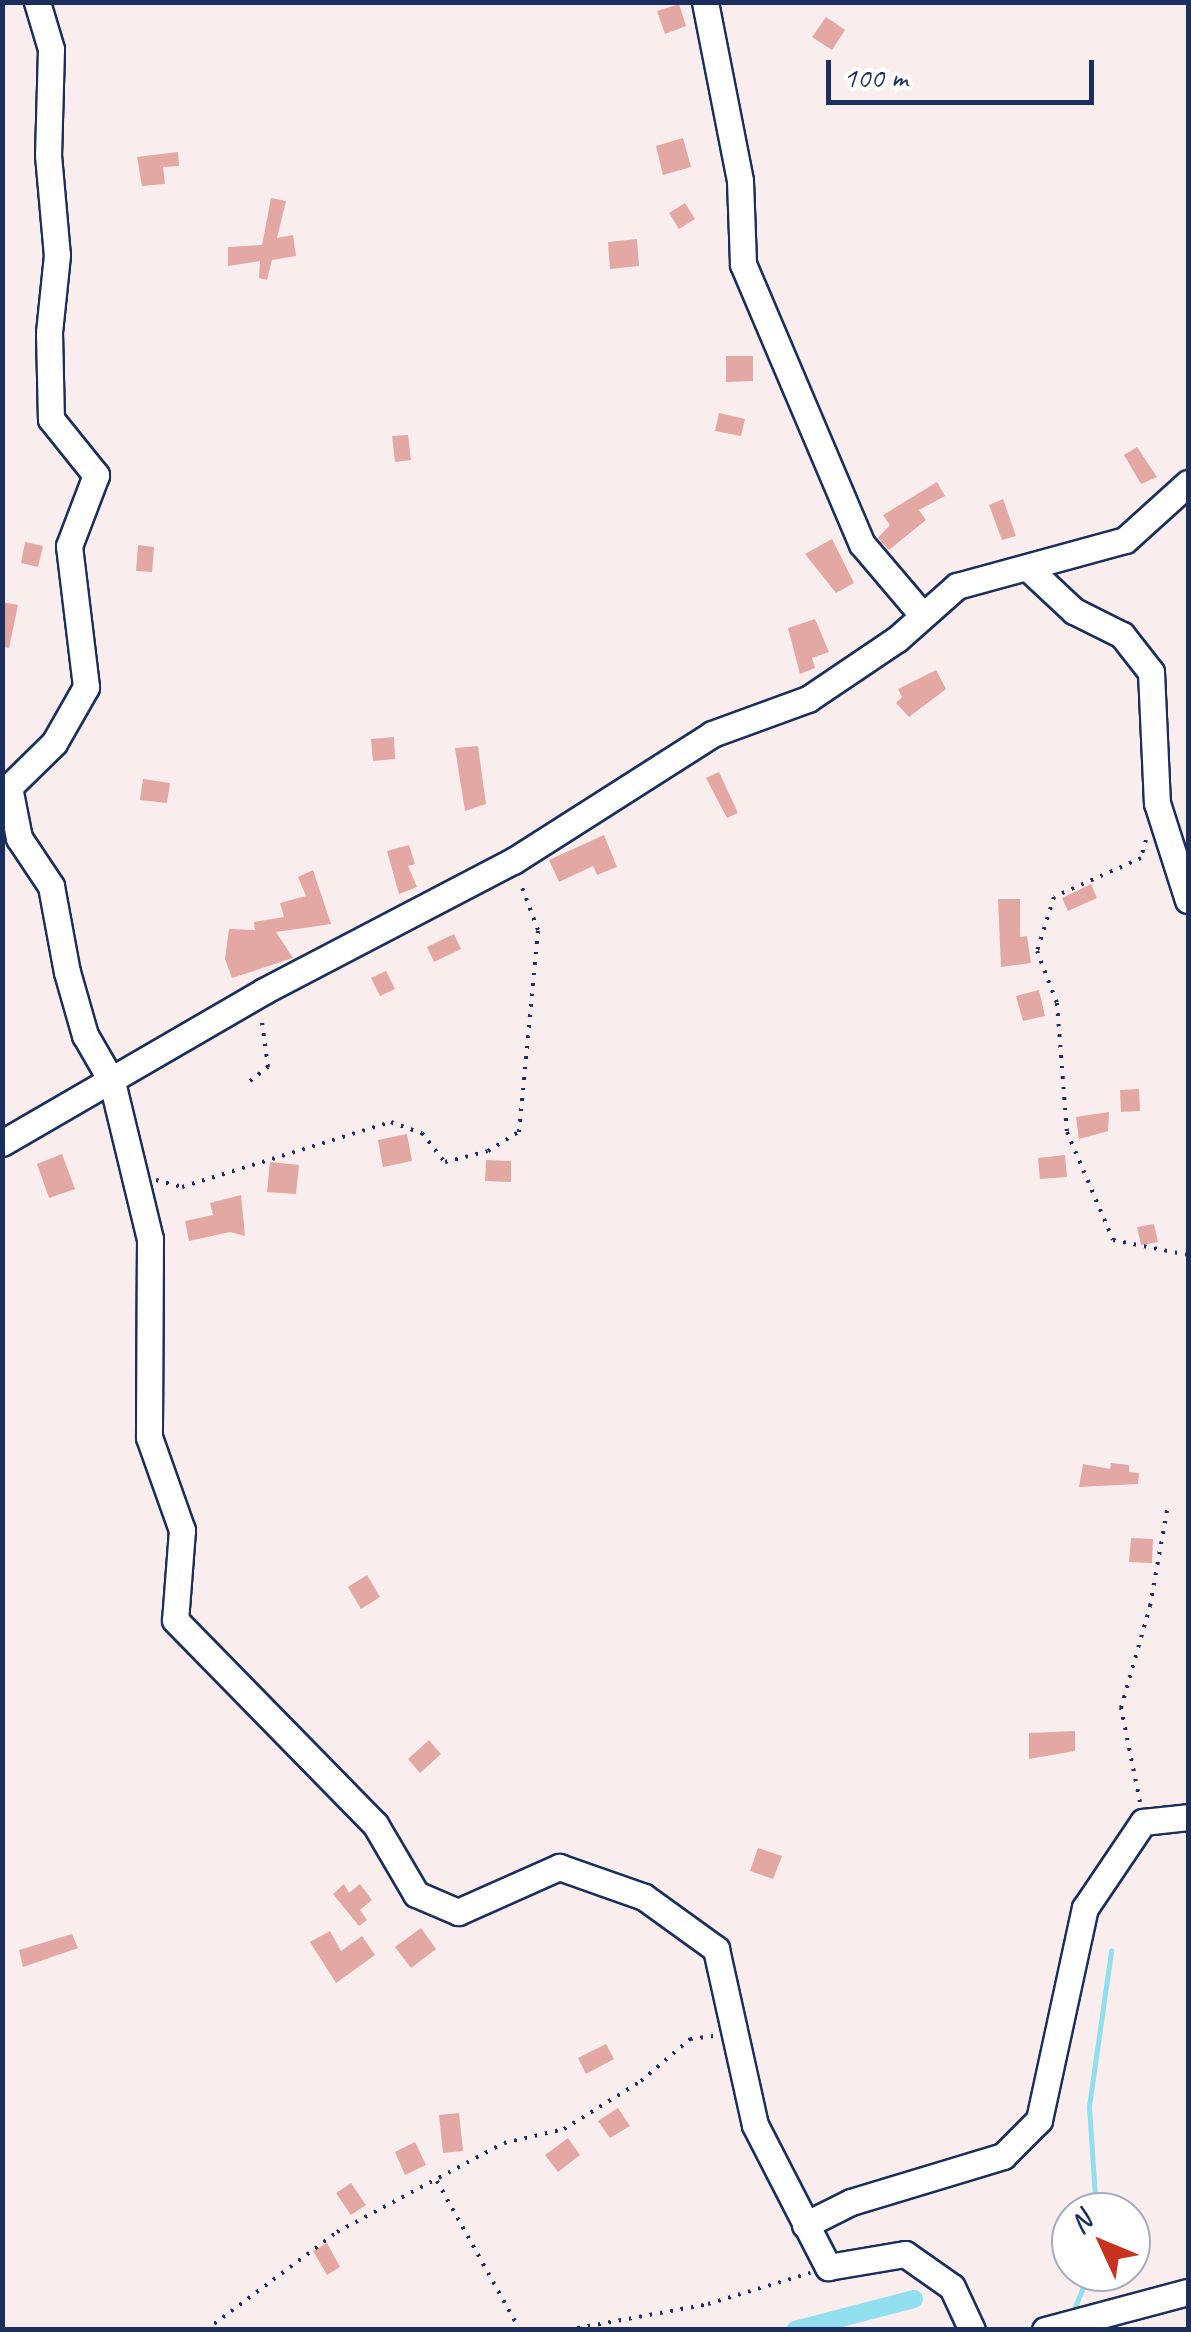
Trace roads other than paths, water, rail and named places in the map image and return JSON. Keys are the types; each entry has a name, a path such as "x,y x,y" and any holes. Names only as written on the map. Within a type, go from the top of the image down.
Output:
{"street":[{"path":"37,2 50,49 48,154 57,256 49,333 52,419 96,475 69,546 86,687 54,743 9,787 19,838 51,886 85,1035 112,1082 150,1239 148,1437 182,1530 175,1620 376,1824 416,1894 458,1912 559,1867 644,1896 716,1948 755,2124 828,2267 905,2254 952,2287 972,2330"},
{"path":"705,2 740,181 744,264 862,544 924,616"},
{"path":"2,1142 264,991 513,862 712,734 808,699 924,616 956,586 1125,540 1188,483"},
{"path":"1028,568 1074,611 1122,635 1151,672 1157,803 1188,900"},
{"path":"805,2224 850,2202 1003,2156 1039,2120 1085,1908 1143,1822 1188,1817"},
{"path":"1046,2330 1188,2292"}],"waterway":[{"path":"1095,2192 1089,2106 1111,1951"},
{"path":"1073,2312 1081,2292"},
{"path":"795,2330 914,2299"}]}
